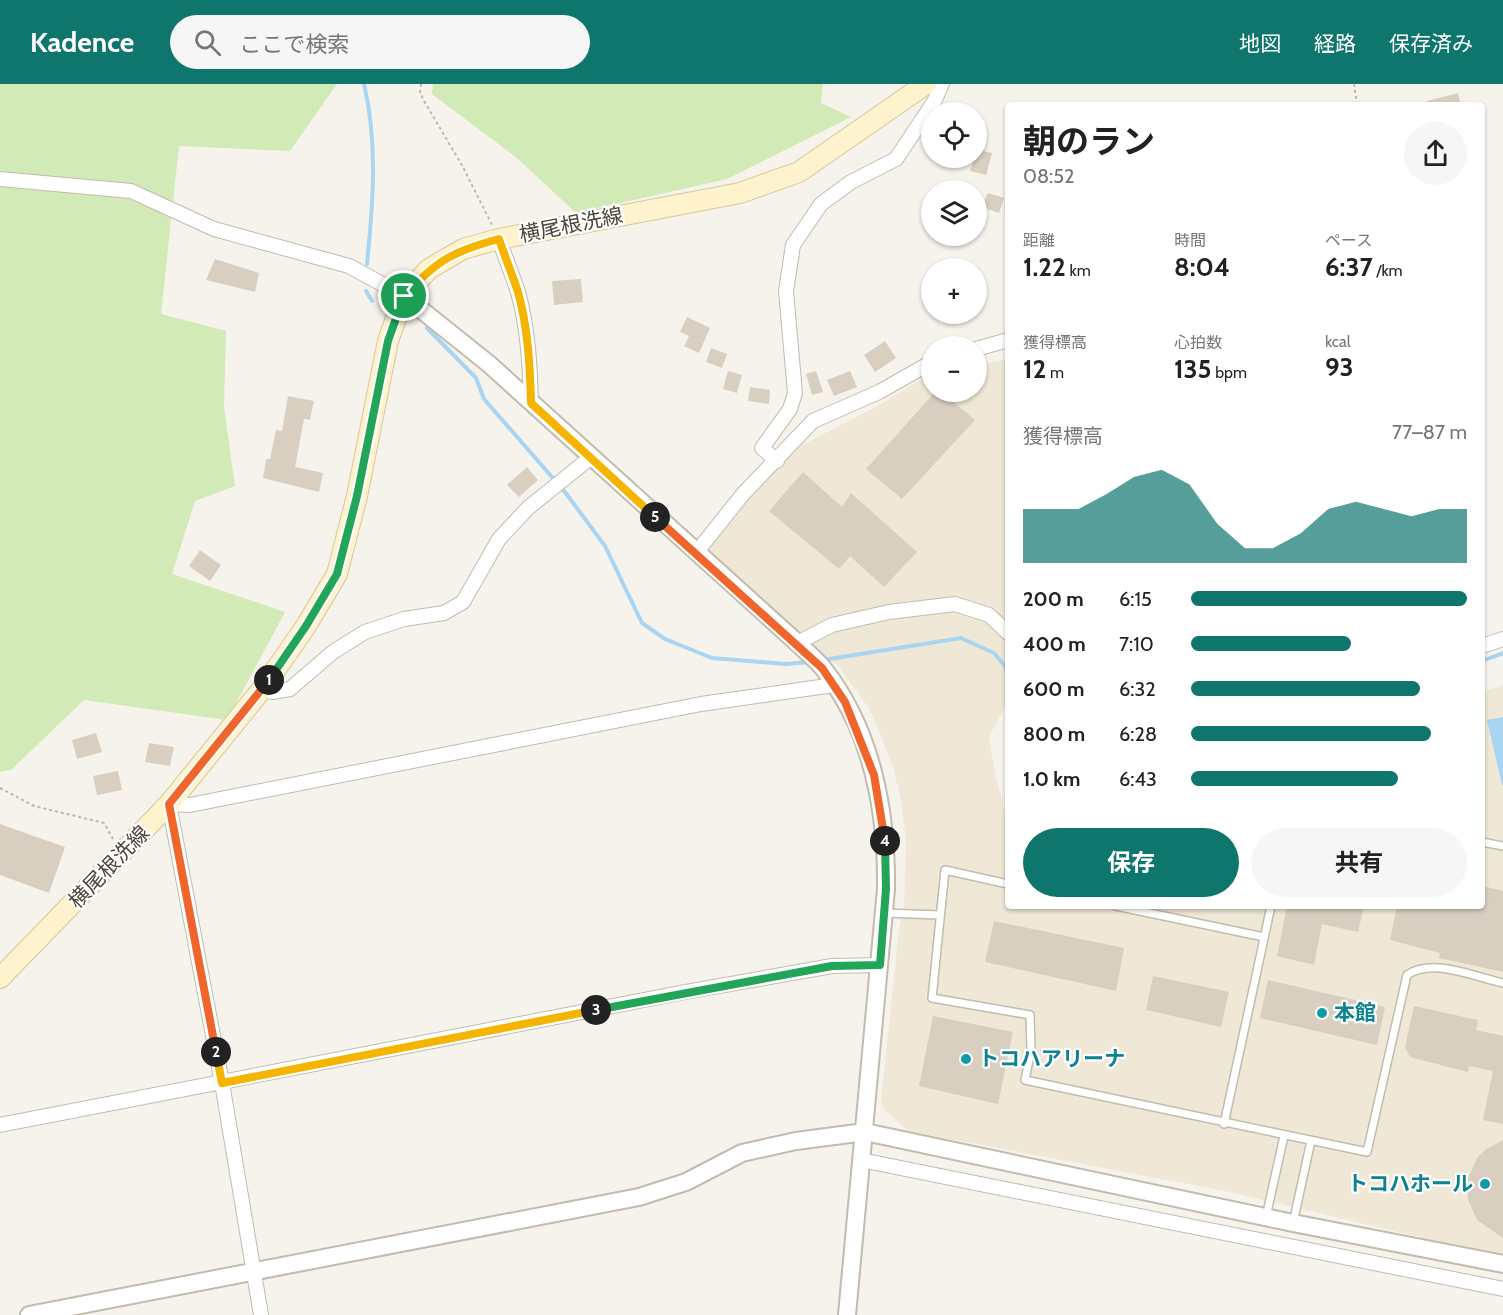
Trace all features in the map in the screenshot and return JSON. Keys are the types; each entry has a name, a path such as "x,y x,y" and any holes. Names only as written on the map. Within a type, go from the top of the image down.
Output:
{"main road":[{"name":"横尾根洗線","path":"0,978 169,804 263,688 306,626 337,574 357,496 388,341 404,296 429,269 463,249 499,239 740,193 799,172 926,84"}],"street":[{"path":"777,461 762,448 790,409 795,393 786,291 793,245 821,204 851,182 896,159 934,102 942,84"},
{"path":"0,179 131,191 214,229 349,266 404,296 489,364 822,668 845,702 874,775 886,849 880,965 847,1315"},
{"path":"499,239 518,292 523,317 530,364 531,403"},
{"path":"987,346 1005,341"},
{"path":"696,553 743,495 813,421 879,392 921,368"},
{"path":"263,688 273,692 290,689 333,652 365,632 404,620 444,613 463,602 499,539 528,508 590,458"},
{"path":"797,643 832,625 889,612 955,604 989,615 1005,630"},
{"path":"1485,645 1503,639"},
{"path":"261,1315 222,1083 169,804 190,805 701,704 834,685"},
{"path":"0,1125 820,968 880,965"},
{"path":"28,1315 639,1197 686,1182 742,1153 796,1141 865,1132 1293,1223 1503,1264"},
{"path":"861,1160 1503,1288"}],"lane":[{"path":"1485,843 1503,846"},
{"path":"1005,883 945,870 932,998 1030,1015 1031,1050 1025,1080 1224,1124 1367,1152 1407,975 1416,968 1432,967 1503,983"},
{"path":"1130,909 1264,937"},
{"path":"1224,1124 1270,909"},
{"path":"884,913 940,915"},
{"path":"1266,1217 1284,1136"},
{"path":"1293,1223 1311,1141"}],"path":[{"path":"421,84 420,92 424,101 463,166 499,239"},
{"path":"1354,84 1357,102"},
{"path":"0,788 34,806 104,823 114,841 118,859"}],"shaded area":[{"path":"1005,360 1005,707 989,737 1005,813 1005,909 1485,909 1485,692 1503,685 1503,1257 1230,1192 908,1131 884,1109 881,1101 899,930 904,905 906,841 901,801 893,766 869,708 839,667 708,550 787,453 883,403 921,379 921,402 987,402 987,363"}],"green space":[{"path":"0,84 337,84 290,151 179,146 161,314 226,331 224,407 235,486 195,501 172,574 285,612 227,720 84,700 11,770 0,772"},
{"path":"433,84 823,84 821,103 851,117 727,179 576,213 517,158 432,94"}],"water":[{"path":"1503,717 1503,785 1502,785 1487,720"}],"building":[{"path":"1458,93 1460,102 1427,102"},
{"path":"987,152 992,153 986,175 970,171 971,168 987,168"},
{"path":"988,193 1004,198 999,213 987,209"},
{"path":"215,259 259,273 255,292 206,280"},
{"path":"581,279 583,302 554,305 552,281"},
{"path":"687,317 710,328 699,353 684,346 689,336 680,332"},
{"path":"885,341 896,358 875,372 864,355"},
{"path":"711,348 727,354 722,368 706,362"},
{"path":"728,371 742,375 737,393 723,389"},
{"path":"816,371 823,392 812,395 806,374"},
{"path":"850,371 857,387 834,396 827,380"},
{"path":"750,387 770,390 769,404 748,401"},
{"path":"288,396 314,401 310,420 304,419 295,467 323,473 319,492 263,478 266,459 270,459 276,430 282,431"},
{"path":"926,402 953,402 975,420 902,499 866,469"},
{"path":"527,467 538,480 519,497 507,485"},
{"path":"803,472 842,507 851,493 917,552 884,587 850,556 839,569 769,511"},
{"path":"200,550 221,565 210,581 189,566"},
{"path":"96,733 102,752 77,759 72,740"},
{"path":"149,743 174,747 170,766 145,762"},
{"path":"118,771 122,790 97,795 93,776"},
{"path":"0,824 65,847 49,893 0,875"},
{"path":"1485,887 1503,891 1503,972 1439,958 1440,953 1390,940 1396,909 1485,909"},
{"path":"1286,909 1363,909 1358,932 1322,924 1314,965 1277,956"},
{"path":"994,921 1124,948 1116,991 985,962"},
{"path":"1153,976 1229,992 1221,1027 1146,1010"},
{"name":"本館","path":"1268,980 1385,1007 1377,1045 1260,1018"},
{"path":"1414,1006 1478,1020 1476,1030 1503,1036 1503,1124 1483,1120 1493,1071 1469,1066 1468,1072 1410,1057 1405,1047"},
{"name":"トコハアリーナ","path":"933,1016 1013,1032 998,1104 919,1086"},
{"name":"トコハホール","path":"1503,1140 1503,1238 1477,1220 1468,1200 1467,1189 1468,1178 1477,1158 1485,1150"}],"waterway":[{"path":"364,84 373,151 367,264"},
{"path":"366,291 372,301"},
{"path":"427,328 476,378 484,399 565,492 605,546 642,623 665,639 712,658 786,664 810,662"},
{"path":"823,660 961,638 994,653 1005,666"},
{"path":"1485,660 1503,653"}],"place":[{"name":"本館","path":"1322,1013"},
{"name":"トコハアリーナ","path":"966,1059"},
{"name":"トコハホール","path":"1485,1184"}],"route":[{"path":"499,239 518,292 523,317 530,364 531,403 793,639 822,668 845,702 861,739 874,775 882,812 886,849 886,889 880,965 832,966 685,992 222,1083 169,804 263,688 306,626 337,574 357,496 388,341 404,296 429,269 463,249 499,239"}]}
